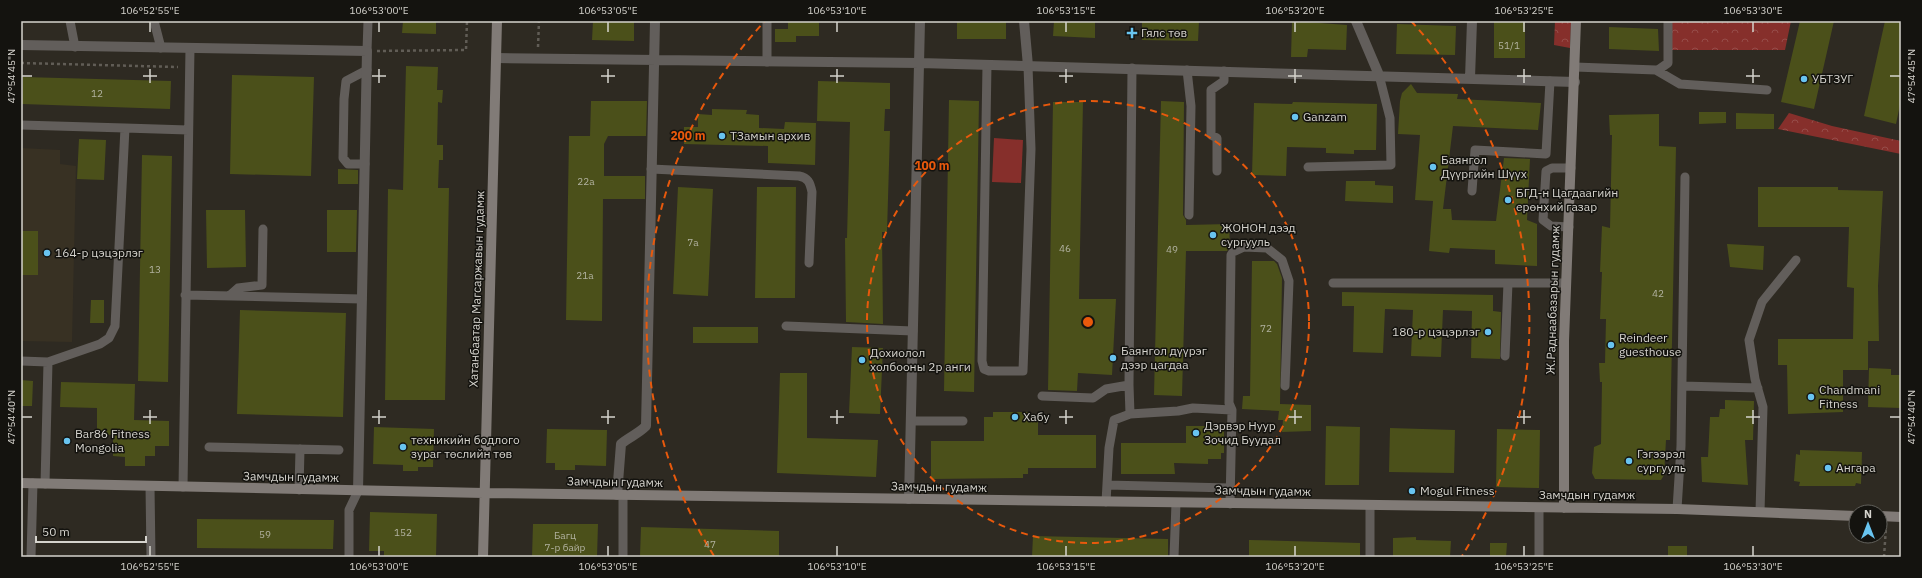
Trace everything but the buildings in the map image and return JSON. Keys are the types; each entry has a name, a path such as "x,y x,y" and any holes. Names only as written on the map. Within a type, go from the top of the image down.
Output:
{"street":[{"name":"Хатанбаатар Магсаржавын гудамж","path":"483,557 498,21"},
{"path":"620,495 621,444 627,439 639,434 646,426 655,21"},
{"path":"909,499 920,21"},
{"path":"1024,21 1028,66"},
{"path":"1356,21 1379,75"},
{"path":"1470,78 1472,21"},
{"name":"Ж.Раднаабазарын гудамж","path":"1564,508 1564,341 1575,82 1576,21"},
{"path":"21,45 367,51 358,491"},
{"path":"497,58 920,63 1379,75 1575,82"},
{"name":"Замчдын гудамж","path":"21,483 182,488 484,493 1370,506 1677,508 1848,516"},
{"path":"1888,516 1901,517"}],"lane":[{"path":"70,21 75,47"},
{"path":"154,21 161,48"},
{"path":"367,51 368,21"},
{"path":"767,21 767,62"},
{"path":"1658,70 1668,63 1668,21"},
{"path":"182,488 190,48"},
{"path":"987,65 982,361 984,369 989,371 1023,370 1031,149 1028,66"},
{"path":"1575,67 1658,70 1680,84 1768,90"},
{"path":"1130,414 1132,68"},
{"path":"365,164 348,164 343,158 344,99 346,81 367,70"},
{"path":"1187,70 1191,106 1189,215"},
{"path":"1217,171 1217,138 1211,135 1211,90 1224,81 1224,71"},
{"path":"1308,166 1391,165 1390,118 1379,75"},
{"path":"1550,81 1543,220 1551,226 1569,227"},
{"path":"21,125 188,130"},
{"path":"21,361 48,362 100,344 109,338 113,332 115,326 125,128"},
{"path":"1472,190 1475,150 1546,154"},
{"path":"1546,171 1552,168 1571,168"},
{"path":"651,170 799,176 806,178 810,183 812,192 809,263"},
{"path":"1677,508 1681,446 1685,177"},
{"path":"229,296 238,288 262,285 264,228"},
{"path":"1230,504 1232,410 1229,403 1231,255 1233,252 1244,247 1267,248 1282,260 1289,281 1285,386"},
{"path":"1760,512 1764,407 1758,388 1750,340 1762,302 1796,260"},
{"path":"1333,283 1566,284"},
{"path":"1505,356 1508,283"},
{"path":"185,296 362,299"},
{"path":"786,326 913,331"},
{"path":"45,484 48,362"},
{"path":"1042,396 1093,398 1106,389 1129,386"},
{"path":"1682,386 1758,388"},
{"path":"1106,502 1109,448 1114,420 1130,414 1178,411 1193,408 1232,410"},
{"path":"911,421 963,421"},
{"path":"209,448 339,450"},
{"path":"299,490 300,449"},
{"path":"31,557 32,483"},
{"path":"1107,485 1230,488"},
{"path":"150,486 151,557"},
{"path":"349,557 349,510 358,491"},
{"path":"620,495 622,557"},
{"path":"1174,557 1176,503"},
{"path":"1370,506 1370,557"},
{"path":"1539,508 1539,557"}],"path":[{"path":"367,51 466,50 467,21"},
{"path":"538,59 539,21"},
{"path":"21,63 182,68"},
{"path":"1884,544 1884,557"}],"shaded area":[{"name":"164-р цэцэрлэг","path":"21,148 60,150 60,164 76,166 72,342 21,341"}],"green space":[{"path":"1555,21 1571,21 1570,48 1554,45"},
{"path":"1668,21 1791,21 1785,50 1669,50"},
{"path":"1789,113 1832,126 1901,141 1901,154 1778,129"},
{"path":"994,138 1023,140 1021,183 992,182"}],"place":[{"name":"Гялс төв","path":"1132,33"},
{"name":"УБТЗУГ","path":"1804,79"},
{"name":"Ganzam","path":"1295,117"},
{"name":"ТЗамын архив","path":"722,136"},
{"name":"Баянгол Дүүргийн Шүүх","path":"1433,167"},
{"name":"БГД-н Цагдаагийн ерөнхий газар","path":"1508,200"},
{"name":"ЖОНОН дээд сургууль","path":"1213,235"},
{"name":"164-р цэцэрлэг","path":"47,253"},
{"name":"180-р цэцэрлэг","path":"1488,332"},
{"name":"Reindeer guesthouse","path":"1611,345"},
{"name":"Баянгол дүүрэг дээр цагдаа","path":"1113,358"},
{"name":"Дохиолол холбооны 2р анги","path":"862,360"},
{"name":"Chandmani Fitness","path":"1811,397"},
{"name":"Хабу","path":"1015,417"},
{"name":"Дэрвэр Нуур Зочид Буудал","path":"1196,433"},
{"name":"Bar86 Fitness Mongolia","path":"67,441"},
{"name":"техникийн бодлого зураг төслийн төв","path":"403,447"},
{"name":"Гэгээрэл сургууль","path":"1629,461"},
{"name":"Ангара","path":"1828,468"},
{"name":"Mogul Fitness","path":"1412,491"}]}
